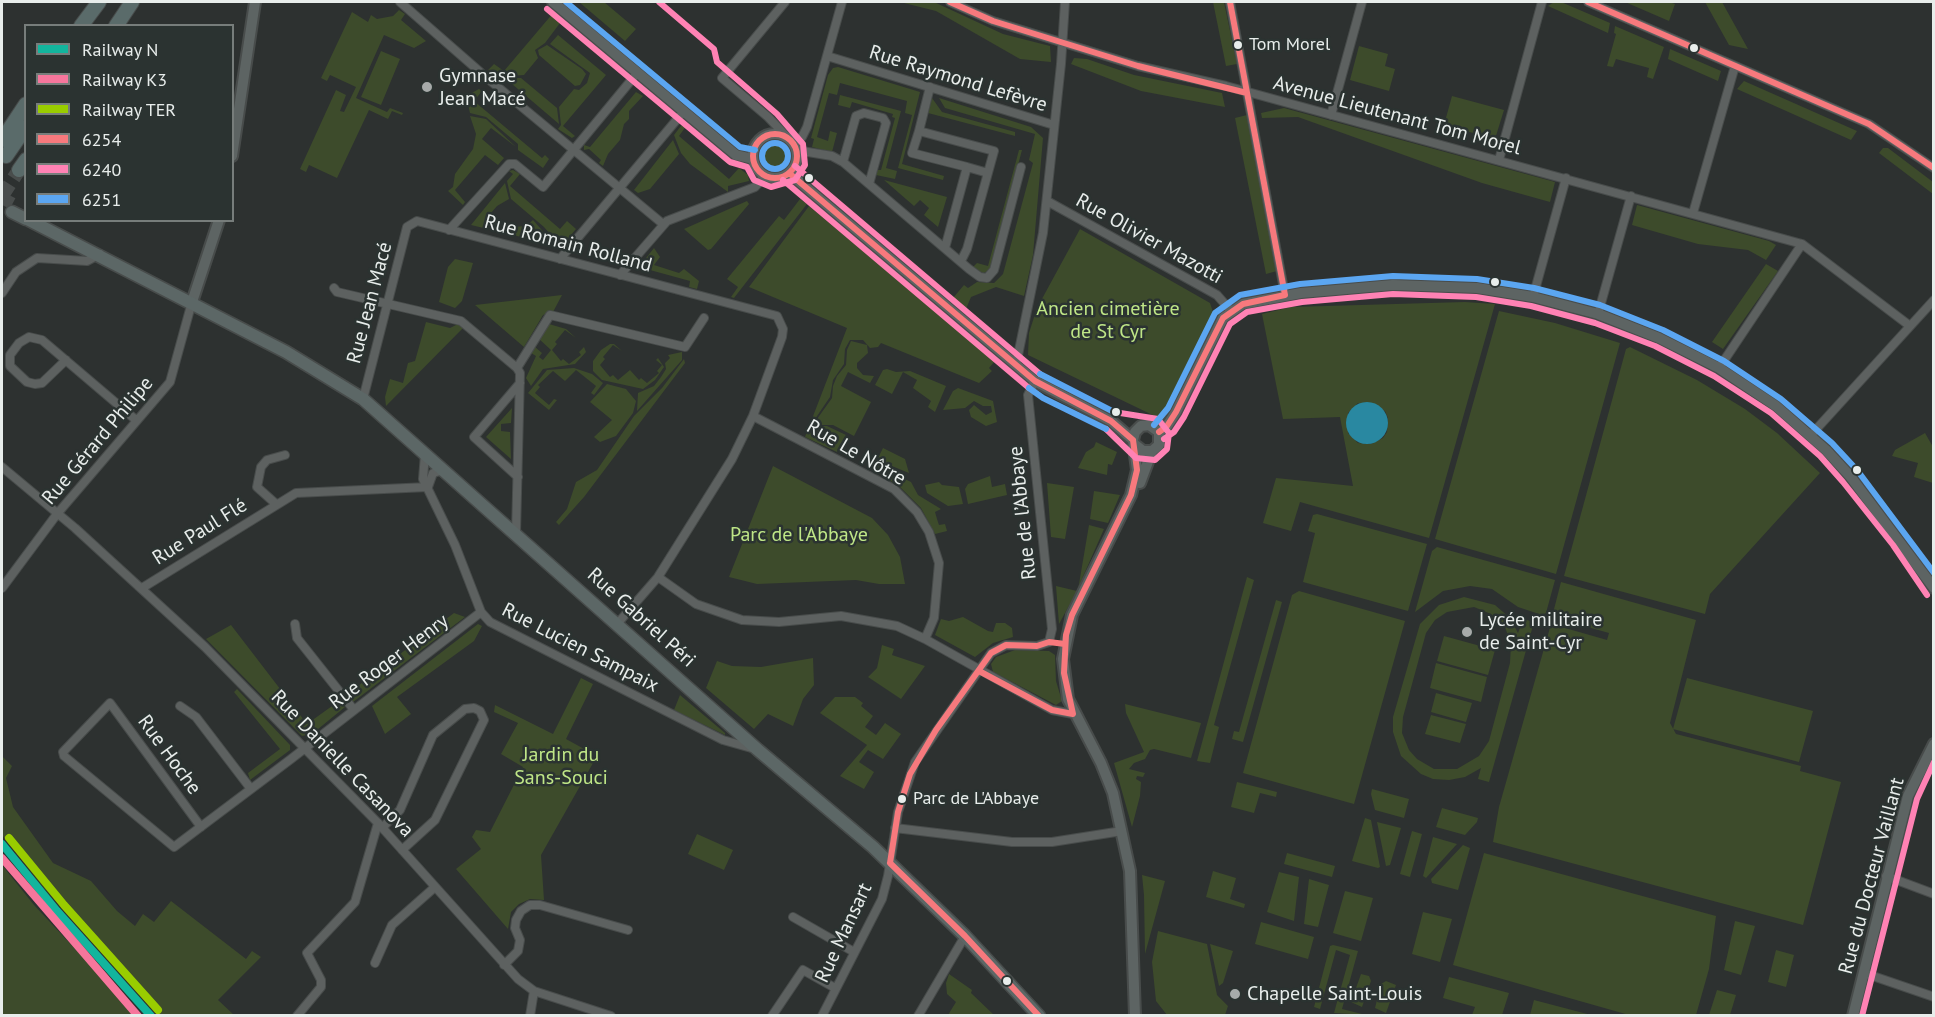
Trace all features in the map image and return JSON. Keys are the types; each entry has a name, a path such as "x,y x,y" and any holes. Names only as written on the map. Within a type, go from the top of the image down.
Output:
{"highway":[{"path":"82,24 99,2"},
{"path":"93,24 107,2"},
{"path":"117,24 132,2"},
{"path":"2,140 24,107"},
{"path":"6,156 24,130"}],"main road":[{"name":"Rue Gabriel Péri","path":"31,222 100,254"},
{"name":"Rue Gabriel Péri","path":"48,222 170,295 186,299 286,352 363,399 618,623 758,750 890,863 965,936 1039,1016"}],"street":[{"path":"234,143 255,2"},
{"path":"400,2 663,224"},
{"path":"785,2 722,78 771,120 793,144 796,163 789,174 777,178 765,176 759,172 753,159 756,144 761,139 775,134 793,144 832,156 843,162 980,277 987,278 991,275 1021,167"},
{"path":"793,144 802,137 807,127 842,2"},
{"name":"Avenue Lieutenant Tom Morel","path":"950,2 993,21 1138,66 1499,160 1802,244"},
{"path":"1054,125 1065,2"},
{"path":"1230,2 1285,295"},
{"path":"1331,115 1362,2"},
{"path":"1499,160 1542,2"},
{"path":"1588,2 1869,124 1934,168"},
{"path":"558,4 736,155 753,159"},
{"name":"Rue Raymond Lefèvre","path":"827,56 1054,125 1047,201 1038,259 1016,364"},
{"path":"1693,213 1735,66"},
{"path":"449,230 504,166 515,164 543,187 572,149 638,72"},
{"path":"930,87 912,153 988,173"},
{"path":"560,259 684,111"},
{"path":"843,162 856,116 864,113 883,118 885,125 869,184"},
{"path":"919,131 994,151 967,249 961,261"},
{"path":"945,248 967,167"},
{"path":"789,174 1035,381 1112,421 1143,451 1152,451"},
{"path":"620,275 663,224 755,187 765,176"},
{"path":"1533,297 1566,178"},
{"path":"1598,314 1631,196"},
{"name":"Rue Olivier Mazotti","path":"1047,201 1217,295 1231,311"},
{"name":"Rue Romain Rolland","path":"417,221 772,313 781,322 782,337 753,416 717,485 658,577 618,623"},
{"name":"Rue Jean Macé","path":"363,399 407,228 417,221"},
{"path":"186,299 218,222"},
{"path":"1719,368 1802,244 1910,326"},
{"path":"2,292 16,273 37,258 87,261 100,254"},
{"path":"1159,432 1171,422 1223,318 1231,311 1255,300 1393,285 1477,288 1533,297 1598,314 1659,338 1719,368 1776,406 1850,476 1932,587"},
{"path":"333,288 337,292 461,321 517,368 520,373 520,383 516,533"},
{"name":"Rue Gérard Philipe","path":"2,588 57,514 170,382 186,299"},
{"path":"1810,436 1934,300"},
{"path":"517,368 550,315 685,346 704,318"},
{"path":"66,360 42,383 35,384 27,382 10,366 10,355 19,343 29,337 42,340 66,360 136,420"},
{"name":"Rue de l’Abbaye","path":"1035,381 1028,395 1052,628 1050,642"},
{"path":"518,477 474,437 520,383"},
{"name":"Rue Le Nôtre","path":"753,416 894,489 917,512 929,532 939,563 934,616 925,639"},
{"path":"1112,421 1153,426 1159,432 1159,445 1152,451 1141,482 1131,495 1072,615 1065,644 1064,673 1073,714 1101,763 1113,793 1122,831 1134,902 1135,1016"},
{"path":"1131,495 1137,470 1135,432 1141,426"},
{"name":"Rue Paul Flé","path":"276,504 256,487 261,467 267,460 285,454"},
{"name":"Rue Lucien Sampaix","path":"425,454 423,479 482,612 490,622 723,740 758,750"},
{"name":"Rue Danielle Casanova","path":"2,467 142,588 205,646 380,825 504,965 534,991 611,1016"},
{"path":"428,487 433,472 444,470"},
{"name":"Rue Paul Flé","path":"142,588 296,493 428,487"},
{"path":"658,577 696,604 728,617 779,622 832,617 858,618 897,626 925,639 1052,710 1073,714"},
{"name":"Rue Roger Henry","path":"174,847 482,612"},
{"path":"295,624 297,638 354,710"},
{"name":"Rue Mansart","path":"822,1016 882,899 895,828 905,787 915,762 991,653 1006,645 1037,646 1050,642 1065,644"},
{"name":"Rue Hoche","path":"174,847 64,756 65,748 111,703 201,826"},
{"path":"180,706 196,717 251,789"},
{"path":"297,1016 321,987 321,980 307,953 355,902 380,825 406,800 433,735 465,709 474,708 480,711 484,720 448,797 435,820 402,850"},
{"name":"Rue du Docteur Vaillant","path":"1853,1016 1886,876 1908,796 1933,744"},
{"path":"895,828 1012,842 1052,842 1122,831"},
{"path":"1886,876 1934,894"},
{"path":"375,963 393,925 435,887"},
{"path":"504,965 515,956 519,948 519,938 515,928 517,916 530,905 540,905 628,930"},
{"path":"793,917 854,952"},
{"path":"918,1016 965,936"},
{"path":"772,1016 803,970 835,988"},
{"path":"1864,973 1934,997"},
{"path":"530,1016 534,991"}],"green space":[{"path":"579,2 604,2 636,29 625,41"},
{"path":"900,2 934,2 1003,34 1050,46 1051,62 1020,59 936,11"},
{"path":"1213,2 1224,2 1237,64 1226,66"},
{"path":"1554,2 1561,2 1610,23 1608,33 1548,6"},
{"path":"1625,2 1669,2 1675,4 1669,21"},
{"path":"1705,2 1722,2 1748,49 1729,45"},
{"path":"399,10 405,14 401,20 426,41 414,48 384,35 356,98 387,112 390,108 403,113 402,115 392,111 388,119 369,110 337,178 309,165 306,172 300,169 336,90 346,95 340,111 344,112 356,87 330,75 327,81 321,78 352,12 368,22 371,15 377,19 393,16"},
{"path":"554,12 563,19 545,43 535,50 538,58 524,75 496,77 488,70 494,64 504,71"},
{"path":"1615,26 1664,47 1653,79 1647,77 1649,68 1616,59 1613,67 1607,66 1616,34 1614,33"},
{"path":"558,35 606,75 563,126 575,136 572,138 558,129 561,125 559,107 574,89 579,90 587,83 590,73 550,44"},
{"path":"547,45 582,69 586,74 580,85 575,86 539,55 538,50"},
{"path":"1359,46 1388,54 1385,66 1395,69 1389,91 1350,80"},
{"path":"1670,49 1721,71 1718,81 1668,59"},
{"path":"381,51 400,59 381,105 361,97"},
{"path":"1074,58 1087,59 1134,75 1222,93 1225,107 1141,91 1071,64"},
{"path":"838,67 920,92 902,164 944,176 943,180 898,168 912,115 905,113 907,101 840,83 837,95 829,93 817,137 828,141 830,131 837,133 832,152 812,147 814,139 811,138 828,75 833,68"},
{"path":"505,78 521,78 557,108 559,124"},
{"path":"1744,81 1857,131 1851,140 1737,89"},
{"path":"479,89 482,91 474,101 542,158 545,155 549,159 543,168 518,150 518,144 486,117 470,113 466,96"},
{"path":"636,92 643,96 629,111 629,119 624,124 620,140 608,154 603,166 599,163 601,160 589,149 584,150 584,145 590,147"},
{"path":"840,95 901,111 886,168 897,171 895,179 876,175 877,170 881,170 895,118 892,117 893,114 852,102 850,108 838,105"},
{"path":"1452,96 1504,110 1495,139 1444,125"},
{"path":"932,98 942,112 1015,132 1015,136 928,113"},
{"path":"939,98 1031,127 1043,138 1033,255 1024,296 996,287 971,297 966,309 953,298 964,285 968,288 977,282 994,283 1003,274 1033,163 1029,160 1035,134 945,108"},
{"path":"1284,108 1555,182 1550,202 1482,183 1298,117 1262,118 1261,113"},
{"path":"1247,115 1277,271 1266,274 1235,118"},
{"path":"470,116 486,119 516,147 491,128 482,139 504,158 498,165 485,155 455,190 465,202 463,205 448,191 453,187 455,174 473,149 476,134"},
{"path":"684,122 687,125 679,136 729,179 739,168 748,175 749,181 728,186 728,192 690,164 681,153 674,135"},
{"path":"775,139 787,145 793,157 787,169 775,175 763,169 757,157 763,145"},
{"path":"673,140 679,154 650,189 638,193 634,190"},
{"path":"1883,148 1888,148 1933,182 1933,194 1879,153"},
{"path":"1019,150 1022,150 990,271 983,273 973,267 977,263 988,266"},
{"path":"513,170 520,174 510,186 560,229 567,221 576,229 565,242 559,238 556,241 544,227 511,199 507,181 513,174 509,171"},
{"path":"884,180 947,197 938,227 924,215 929,208 920,200 914,206"},
{"path":"505,183 509,199 497,206 489,220 512,227 526,226 533,220 555,245 471,225"},
{"path":"800,199 807,204 734,298 731,297 738,287 727,279 779,216 784,220"},
{"path":"747,201 749,204 711,249 708,250 684,229"},
{"path":"1637,205 1769,241 1776,245 1766,260 1748,250 1698,244 1632,225"},
{"path":"809,206 995,361 989,368 992,371 979,383 881,343 878,347 870,348 863,340 850,340 845,349 844,364 833,380 830,397 815,419 818,426 827,426 846,435 837,452 805,437 847,328 749,287"},
{"name":"Ancien cimetière de St Cyr","path":"1080,229 1210,303 1213,312 1163,420 1028,355 1029,333 1037,308"},
{"path":"654,248 660,257 654,265 679,273 684,269 699,281 697,289 689,287 690,281 639,267"},
{"path":"455,259 473,263 462,301 455,308 439,302 448,267"},
{"path":"1766,264 1778,271 1723,349 1712,342"},
{"path":"562,295 553,312 543,315 524,347 475,305"},
{"path":"1465,302 1495,304 1429,538 1300,502 1291,531 1263,523 1276,478 1353,486 1340,417 1283,419 1262,314 1291,307","holes":["1358,403 1385,411 1388,418 1387,432 1383,438 1371,444 1358,443 1348,433 1348,413"]},
{"path":"1499,311 1555,323 1620,343 1556,574 1435,539"},
{"path":"426,322 450,328 458,324 464,327 386,406 385,397 390,379 403,383 408,363 415,361"},
{"path":"549,324 566,329 576,338 565,330 555,342 557,344 552,350 561,361 563,359 569,364 581,355 579,352 584,347 586,352 575,364 543,369 531,386 526,378 536,356 531,353 535,347 542,353 539,357 543,360 551,350 538,338"},
{"path":"851,341 867,345 868,353 857,363 857,368 863,375 874,376 870,383 848,372 841,386 871,402 854,436 833,425 821,425 817,419 832,398 837,376 846,365 847,350"},
{"path":"614,344 622,351 613,345 603,357 605,359 600,365 610,377 613,375 618,380 630,370 639,380 641,378 647,383 659,373 657,371 662,365 656,360 658,358 664,367 655,380 643,389 602,380 593,371 593,361 601,350"},
{"path":"1630,347 1697,380 1745,409 1777,433 1820,473 1710,594 1705,614 1564,576 1626,349"},
{"path":"682,352 682,360 637,411 638,393 654,386 666,369 665,363 670,358 668,355"},
{"path":"684,359 685,363 584,497 559,525 556,522 567,509 576,482 597,470 634,416 662,388"},
{"path":"574,368 592,374 603,383 594,395 591,393 596,386 576,370 565,381 553,371 538,385 540,387 535,393 549,405 554,399 557,400 549,410 528,393 547,370"},
{"path":"883,370 896,372 910,371 946,386 935,412 928,407 931,401 913,388 917,380 903,372 892,394 875,385"},
{"path":"607,384 626,389 636,401 633,413 616,436 600,442 594,437 612,420 590,402"},
{"path":"958,388 993,401 997,422 986,426 971,417 969,410 974,405 986,415 992,412 991,406 983,406 974,401 965,408 943,410 953,391"},
{"path":"512,408 511,423 501,424 501,431 510,432 511,459 486,437"},
{"path":"1925,433 1933,447 1933,483 1914,477 1918,463 1892,456 1895,450"},
{"path":"1096,442 1117,452 1112,465 1108,464 1107,475 1078,468 1086,452 1094,447"},
{"path":"883,448 905,459 909,473 877,460"},
{"path":"876,465 911,482 918,495 941,509 935,512 939,525 945,524 947,531 935,534 921,508 899,486 873,470"},
{"name":"Parc de l'Abbaye","path":"773,466 872,518 888,535 900,557 905,584 879,584 856,580 757,584 729,577"},
{"path":"990,476 992,487 1005,484 1007,495 968,504 965,489 968,484"},
{"path":"939,482 942,485 959,487 963,504 948,506 927,493 925,485"},
{"path":"1047,483 1074,487 1065,539 1051,537"},
{"path":"1094,491 1120,495 1108,523 1090,519"},
{"path":"1317,514 1427,544 1408,611 1303,582 1315,533 1308,531 1313,515"},
{"path":"1089,525 1104,529 1078,588 1079,584"},
{"path":"1437,547 1555,580 1546,613 1542,615 1518,607 1492,589 1470,586 1443,591 1415,612 1432,551"},
{"path":"1247,577 1254,580 1214,725 1219,727 1210,763 1197,761"},
{"path":"1561,582 1696,620 1670,723 1676,734 1801,766 1800,771 1841,782 1803,925 1493,842 1499,807 1551,624 1607,640 1609,633 1552,617"},
{"path":"1056,586 1077,591 1059,624"},
{"path":"1299,591 1405,621 1354,804 1243,773 1292,595"},
{"path":"1464,597 1495,605 1510,618 1518,633 1523,619 1534,622 1489,782 1478,779 1481,768 1465,777 1449,780 1433,779 1421,774 1401,756 1393,732 1393,717 1420,624 1439,605","holes":["1474,607 1491,614 1505,627 1511,644 1510,663 1489,741 1479,756 1457,769 1434,769 1417,759 1409,750 1402,733 1403,717 1426,633 1435,620 1447,612"]},
{"path":"1276,600 1282,602 1243,742 1232,739 1234,731 1239,732"},
{"path":"454,613 465,617 353,702 346,695"},
{"path":"963,617 993,632 996,623 1005,623 1012,628 1013,637 993,643 975,657 935,635 941,619 949,621"},
{"path":"478,624 482,626 474,641 397,697 411,714 385,734 372,706"},
{"path":"231,625 307,724 339,701 345,707 312,734 302,736 206,639"},
{"path":"1444,636 1495,650 1488,675 1437,661"},
{"path":"882,645 894,649 892,655 925,666 901,699 868,677 877,668"},
{"path":"1015,650 1049,651 1055,655 1056,681 1062,701 1056,705 993,672 991,664 996,657"},
{"path":"813,658 814,685 803,699 793,726 768,714 754,729 706,688 717,661 732,666 761,667"},
{"path":"1436,663 1487,677 1481,702 1430,688"},
{"name":"Jardin du Sans-Souci","path":"581,678 593,684 566,739 597,756 541,855 544,900 530,899 519,904 511,912 508,929 456,869 481,849 472,837 476,830 490,832 523,767 501,754 518,723 494,712 495,705 553,734"},
{"path":"1687,678 1813,711 1799,762 1673,729"},
{"path":"237,689 290,745 290,750 250,780 248,773 280,749 234,692"},
{"path":"1436,693 1472,703 1466,722 1431,712"},
{"path":"680,695 725,733 725,735 674,710"},
{"path":"835,697 855,697 863,703 861,706 873,716 865,727 876,735 885,723 901,734 883,759 868,750 859,762 874,772 864,789 840,776 867,745 820,713"},
{"path":"1125,704 1201,723 1191,758 1154,749 1150,750 1145,759 1134,763 1129,769 1145,773 1143,777 1137,776 1136,779 1141,782 1140,796 1132,827 1114,763 1144,752 1126,713"},
{"path":"1431,715 1466,724 1460,743 1425,734"},
{"path":"2,756 12,766 6,778 13,807 53,863 91,881 117,911 135,926 143,914 154,922 171,901 246,959 252,951 261,957 218,1000 234,1015 159,1015 44,888 2,835"},
{"path":"1237,782 1277,792 1276,797 1260,793 1254,813 1231,807"},
{"path":"1372,789 1409,799 1404,818 1375,810"},
{"path":"1442,808 1478,818 1477,822 1465,835 1436,827"},
{"path":"1365,818 1371,820 1380,867 1378,868 1352,861"},
{"path":"1377,822 1401,828 1390,865 1386,866"},
{"path":"1412,831 1422,834 1410,877 1400,874"},
{"path":"697,834 733,850 724,870 688,854"},
{"path":"1433,837 1457,844 1426,878 1423,876"},
{"path":"1463,845 1470,848 1458,890 1432,883 1431,879"},
{"path":"1287,853 1335,866 1332,877 1284,864"},
{"path":"1484,853 1716,916 1709,969 1696,1015 1629,1015 1453,965"},
{"path":"2,865 34,905 137,1015 2,1015"},
{"path":"1213,871 1236,878 1230,899 1245,904 1244,908 1206,897"},
{"path":"1279,872 1299,877 1294,921 1267,912"},
{"path":"1142,875 1165,881 1145,954 1144,895"},
{"path":"1309,879 1329,885 1318,927 1304,924"},
{"path":"1345,891 1373,898 1361,941 1333,933"},
{"path":"1423,912 1452,919 1440,962 1412,954"},
{"path":"1735,921 1755,926 1741,975 1724,970"},
{"path":"1261,922 1314,937 1308,959 1255,944"},
{"path":"1158,931 1207,944 1217,995 1228,1006 1225,1015 1167,1015 1156,1001 1152,962"},
{"path":"1210,944 1233,951 1223,983 1219,986"},
{"path":"1330,946 1358,951 1342,1009 1366,1015 1334,1013 1350,955 1336,950 1320,1009 1314,1007"},
{"path":"1776,950 1794,955 1786,987 1768,982"},
{"path":"949,974 972,990 971,993 994,1015 948,1015 956,1002 947,994 946,983"},
{"path":"1361,974 1369,976 1371,981 1362,1007 1351,1002"},
{"path":"1449,977 1509,993 1502,1015 1472,1015 1475,1007 1443,998"},
{"path":"1386,981 1396,985 1386,1013 1375,1008 1381,984"},
{"path":"1717,990 1736,995 1730,1015 1709,1015"},
{"path":"1534,1000 1591,1015 1530,1015"}],"water":[{"path":"1367,402 1375,403 1382,408 1387,415 1387,431 1382,438 1375,443 1367,444 1359,443 1352,438 1347,431 1346,423 1347,415 1352,408 1359,403"}],"tunnel":[{"path":"2,196 19,170"},
{"path":"2,198 17,206"}],"railway":[{"path":"2,844 57,911 151,1016"}],"rail line":[{"name":"TER","path":"9,838 64,905 158,1010"},
{"name":"N","path":"2,844 57,911 151,1016"},
{"name":"K3","path":"2,858 138,1016"}],"transit line":[{"name":"6251","path":"566,2 740,147 755,150"},
{"name":"6240","path":"547,9 730,162 747,167 754,180 771,187 795,180 805,165 803,144 777,114 717,62 714,49 659,2"},
{"name":"6254","path":"950,2 993,21 1138,66 1247,93"},
{"name":"6254","path":"1230,2 1285,295"},
{"name":"6254","path":"1588,2 1869,124 1934,168"},
{"name":"6254","path":"775,134 791,140 797,156 791,172 775,178 759,172 753,156 759,140 775,134"},
{"name":"6251","path":"775,143 784,147 788,156 784,165 775,169 766,165 762,156 766,147 775,143"},
{"name":"6240","path":"795,166 1040,374"},
{"name":"6254","path":"789,173 1035,381 1111,421 1133,440"},
{"name":"6240","path":"783,180 1029,388"},
{"name":"6251","path":"1154,425 1168,408 1215,313 1240,295 1300,284 1393,276 1477,279 1534,288 1600,305 1663,330 1724,361 1781,399 1832,443 1857,470 1934,573"},
{"name":"6240","path":"1164,439 1174,432 1184,417 1230,324 1247,312 1302,302 1393,294 1476,297 1531,306 1595,323 1655,346 1714,376 1771,413 1820,456 1843,482 1893,545 1927,595"},
{"name":"6254","path":"1159,432 1167,426 1176,412 1223,318 1243,304 1285,295"},
{"name":"6251","path":"1040,374 1114,412"},
{"name":"6251","path":"1029,388 1043,398 1106,429"},
{"name":"6240","path":"1106,429 1136,458 1155,460 1167,449 1169,433 1158,419 1114,412"},
{"name":"6254","path":"979,671 1052,710 1073,714 1064,673 1066,635 1072,615 1131,495 1137,470 1133,440"},
{"name":"6254","path":"890,863 898,812 910,774 936,730 991,653 1006,645 1037,646 1049,642 1065,644"},
{"name":"6240","path":"1862,1016 1917,799 1934,762"},
{"name":"6254","path":"890,863 965,936 1039,1016"}],"place":[{"name":"Tom Morel","path":"1238,45"},
{"name":"Gymnase Jean Macé","path":"427,87"},
{"name":"Lycée militaire de Saint-Cyr","path":"1467,632"},
{"name":"Parc de L'Abbaye","path":"902,799"},
{"name":"Chapelle Saint-Louis","path":"1235,994"}]}
